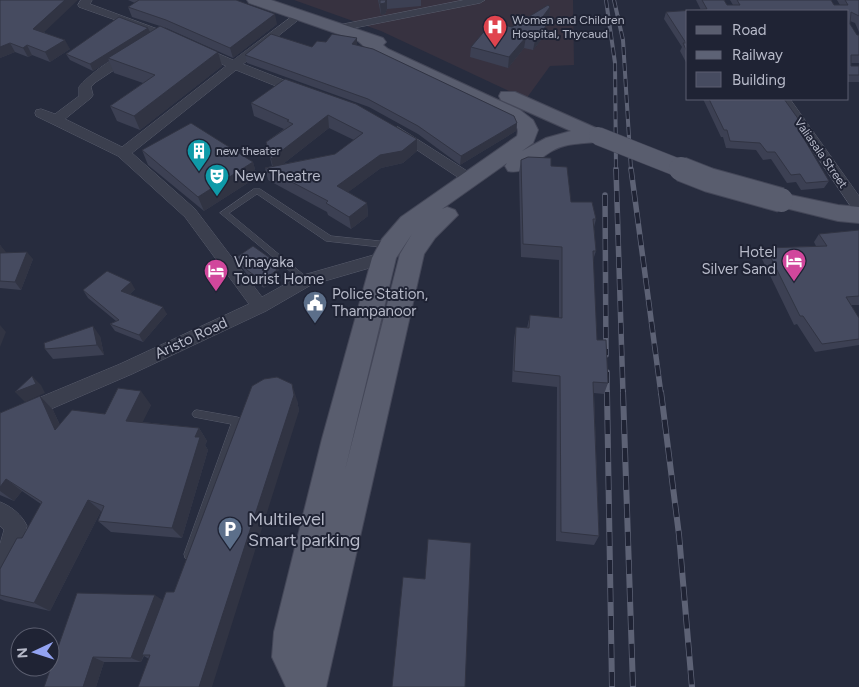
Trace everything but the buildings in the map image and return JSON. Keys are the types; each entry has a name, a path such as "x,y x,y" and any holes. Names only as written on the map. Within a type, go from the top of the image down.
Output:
{"main road":[{"path":"255,0 388,46 489,87 598,136 709,180 852,212"},
{"path":"307,687 290,657 291,632 317,529 337,438 386,252 401,230 422,212 526,139 530,131 527,123 513,114 382,53 362,36"},
{"path":"543,112 550,125 551,134 547,143"},
{"path":"307,687 412,254 421,237 430,227 547,143 571,136 598,136"}],"street":[{"path":"87,0 83,5 164,33 234,65 316,96"},
{"path":"338,28 480,0"},
{"path":"123,153 298,15"},
{"path":"57,120 65,112 82,102 87,95 85,87 92,79 164,33"},
{"name":"Valiasala Street","path":"785,100 852,212"},
{"path":"42,113 123,153 190,213 260,306"},
{"path":"388,126 470,179"},
{"name":"Aristo Road","path":"0,423 126,368 260,306 306,280 386,252"},
{"path":"0,512 16,526 0,580"}],"lane":[{"path":"306,280 224,213 257,191 329,238 386,252"},
{"path":"184,568 237,421 197,414"}],"shaded area":[{"name":"Women and Children Hospital, Thycaud","path":"294,0 573,0 574,65 550,66 526,99 381,31"}],"railway":[{"path":"606,0 615,63 616,170"},
{"path":"614,0 623,40 631,170"},
{"path":"616,169 623,394"},
{"path":"631,169 661,394"},
{"path":"605,195 606,355"},
{"path":"607,372 607,392"},
{"path":"607,392 612,687"},
{"path":"623,392 633,687"},
{"path":"661,392 679,535 692,687"}],"place":[{"name":"Women and Children Hospital, Thycaud","path":"495,48"},
{"name":"new theater","path":"199,172"},
{"name":"New Theatre","path":"217,197"},
{"name":"Hotel Silver Sand","path":"794,282"},
{"name":"Vinayaka Tourist Home","path":"216,292"},
{"name":"Police Station, Thampanoor","path":"315,324"},
{"name":"Multilevel Smart parking","path":"230,550"}]}
